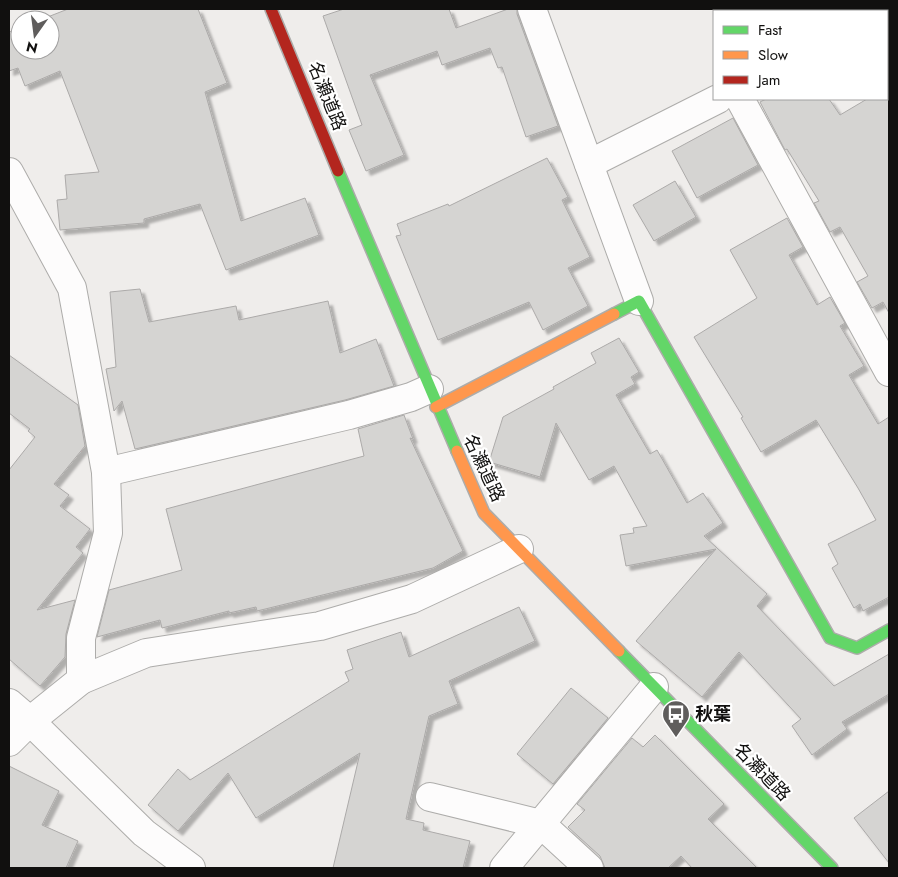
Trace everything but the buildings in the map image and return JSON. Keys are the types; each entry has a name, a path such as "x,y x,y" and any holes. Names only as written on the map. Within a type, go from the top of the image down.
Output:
{"street":[{"name":"名瀬道路","path":"271,9 433,398 484,512 832,868"},
{"path":"532,9 639,301 830,638 857,648 889,630"},
{"path":"589,164 716,100"},
{"path":"741,100 889,372"},
{"path":"9,172 72,288 106,472 108,533 82,638 81,680"},
{"path":"106,472 349,415 411,397 433,398 639,301"},
{"path":"9,742 30,721 81,680 146,652 320,626 412,599 519,549"},
{"path":"504,868 654,687"},
{"path":"9,703 30,721 144,833 191,868"},
{"path":"430,797 541,824 589,868"}],"traffic: fast":[{"path":"338,171 457,451"},
{"path":"614,314 639,301 830,638 857,648 889,630"},
{"path":"619,651 832,868"}],"traffic: slow":[{"path":"436,407 614,314"},
{"path":"457,451 484,513 619,651"}],"traffic: jam":[{"path":"271,9 338,171"}],"place":[{"name":"秋葉","path":"676,738"}]}
